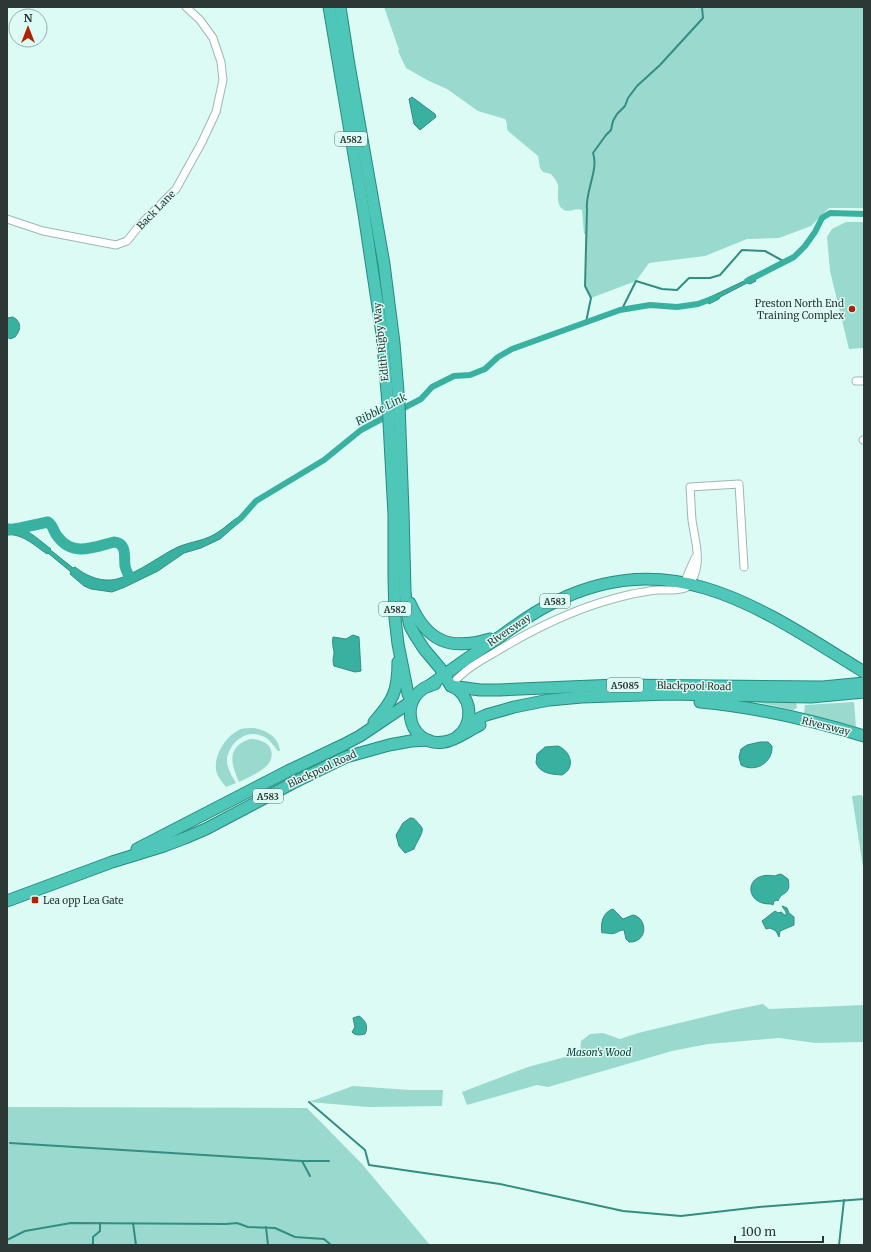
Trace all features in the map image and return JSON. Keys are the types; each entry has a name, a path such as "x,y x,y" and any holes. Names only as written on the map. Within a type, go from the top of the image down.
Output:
{"highway":[{"name":"Edith Rigby Way","path":"329,7 373,270 382,342 405,591 410,626 424,649 451,686"},
{"name":"Edith Rigby Way","path":"340,7 384,264 394,343 399,404 399,513 394,583 395,618 398,644 408,694 412,702"},
{"name":"Riversway","path":"428,686 527,617 557,601 592,587 638,579 665,579 719,592 759,609 864,672"},
{"path":"405,591 414,613 427,632 444,642 468,644 484,641 502,634"},
{"path":"364,733 383,711 393,696 398,674 398,644"},
{"path":"457,737 467,724 469,713 467,702 461,692 451,686 440,684 428,686 419,692 412,702 410,713 412,724 418,734 428,740 443,743 450,741 498,716 534,703"},
{"name":"Blackpool Road","path":"451,686 499,690 617,685 823,687 848,685 863,689"},
{"name":"Blackpool Road","path":"467,724 496,712 514,707 582,697 670,694 799,697 836,696 863,689"},
{"name":"Riversway","path":"670,694 682,700 731,705 791,717 864,736"},
{"name":"Blackpool Road","path":"112,862 288,771 343,745 412,702"},
{"name":"Blackpool Road","path":"7,901 112,862 174,842 206,829 346,757 389,744 428,740"}],"street":[{"name":"Back Lane","path":"7,219 44,231 116,245 127,241 139,226 176,189 202,142 216,112 223,80 221,62 213,38 200,20 186,7"},
{"path":"687,584 695,576 698,558 692,520 690,487 739,484 744,567"},
{"name":"Riversway","path":"451,686 462,674 511,643 553,620 604,601 652,591 684,589 687,584"},
{"path":"462,674 468,688"}],"green space":[{"path":"384,7 695,7 697,9 699,7 864,7 864,208 829,208 811,226 779,238 747,239 705,256 649,263 636,281 591,298 585,286 586,234 584,234 582,210 578,209 566,211 561,208 558,202 558,185 556,181 551,174 543,172 540,168 538,156 508,131 505,119 478,111 447,89 406,68 398,51 399,50"},
{"name":"Preston North End Training Complex","path":"846,222 864,222 864,348 849,349 830,271 827,237 832,229"},
{"path":"742,699 796,701 797,708 793,710"},
{"path":"854,702 856,727 804,713 805,705"},
{"path":"254,728 263,730 271,735 277,742 280,751 278,751 270,741 262,736 253,734 238,740 230,749 227,760 230,772 236,783 226,787 216,770 219,752 230,736 241,729"},
{"path":"250,739 259,740 267,744 271,750 272,757 267,766 252,776 239,782 234,769 232,757 234,751 242,742"},
{"path":"862,795 864,802 864,874 852,796"},
{"name":"Mason's Wood","path":"763,1004 769,1009 864,1005 864,1042 815,1043 779,1038 708,1044 672,1051 548,1087 537,1085 467,1105 462,1092 528,1067 580,1053 581,1041 590,1034 603,1033 620,1039 638,1033"},
{"path":"353,1086 410,1090 443,1090 442,1106 368,1107 309,1102"},
{"path":"7,1107 307,1108 362,1164 430,1245 7,1245"}],"shaded area":[{"path":"412,97 435,114 436,117 420,130 414,124 409,99"},
{"path":"753,275 756,281 750,284 747,283 709,304 706,299 746,280"},
{"path":"13,317 18,321 20,326 15,337 10,339 7,337 7,318"},
{"path":"240,516 243,519 220,539 201,548 184,553 158,571 112,592 91,589 84,586 70,574 71,572 48,553 47,554 23,538 7,535 7,524 19,527 36,537 73,568 75,567 87,575 111,580 118,579 134,572 177,547 210,537"},
{"path":"353,635 359,637 361,671 355,672 334,666 333,662 333,637 346,639"},
{"path":"768,742 772,746 772,752 766,762 752,768 741,765 739,757 741,749 747,745"},
{"path":"558,746 566,752 570,760 569,768 562,775 550,774 538,767 536,763 537,754 545,747"},
{"path":"410,818 415,820 422,830 414,849 405,853 399,846 396,835 403,823"},
{"path":"781,874 788,879 789,888 778,901 774,901 773,905 762,903 755,899 751,888 753,882 757,878"},
{"path":"782,906 787,908 789,913 794,917 794,925 780,931 779,937 776,931 770,928 766,929 762,921 775,911 778,913 781,912 786,916 786,912"},
{"path":"613,909 623,919 633,915 638,917 644,930 640,939 629,942 626,939 624,930 613,934 602,933 601,925 603,918 610,910"},
{"path":"359,1016 363,1019 367,1028 365,1034 356,1035 352,1032 355,1027 353,1018"}],"waterway":[{"path":"586,322 591,298 585,286 587,202 594,166 593,153 611,130 613,121 617,114 625,106 628,98 637,86 660,65 703,18 702,7"},
{"name":"Ribble Link","path":"747,281 794,257 805,246 815,232 822,218 830,213 864,214"},
{"path":"622,309 636,281 662,289 677,290 689,278 710,278 720,275 742,250 765,251 785,262"},
{"name":"Ribble Link","path":"398,411 421,399 432,387 454,376 470,375 485,369 498,357 512,349 620,310 650,305 677,307 698,304 714,298"},
{"name":"Ribble Link","path":"235,523 256,501 324,460 361,430 389,415"},
{"path":"7,530 48,522 58,537 70,547 84,549 114,542 118,543 123,547 126,571 130,578"},
{"path":"309,1102 365,1150 369,1165 500,1184 623,1211 681,1216 759,1207 864,1199"},
{"path":"10,1143 301,1161 329,1161"},
{"path":"302,1161 310,1176"},
{"path":"839,1245 844,1200"},
{"path":"7,1240 25,1231 71,1223 237,1223 248,1227 275,1228 295,1237 324,1239 331,1245"},
{"path":"91,1245 93,1244 93,1237 100,1231 100,1223"},
{"path":"133,1223 136,1245"},
{"path":"266,1227 268,1245"}],"place":[{"name":"Preston North End Training Complex","path":"852,309"},
{"name":"Lea opp Lea Gate","path":"35,900"}]}
